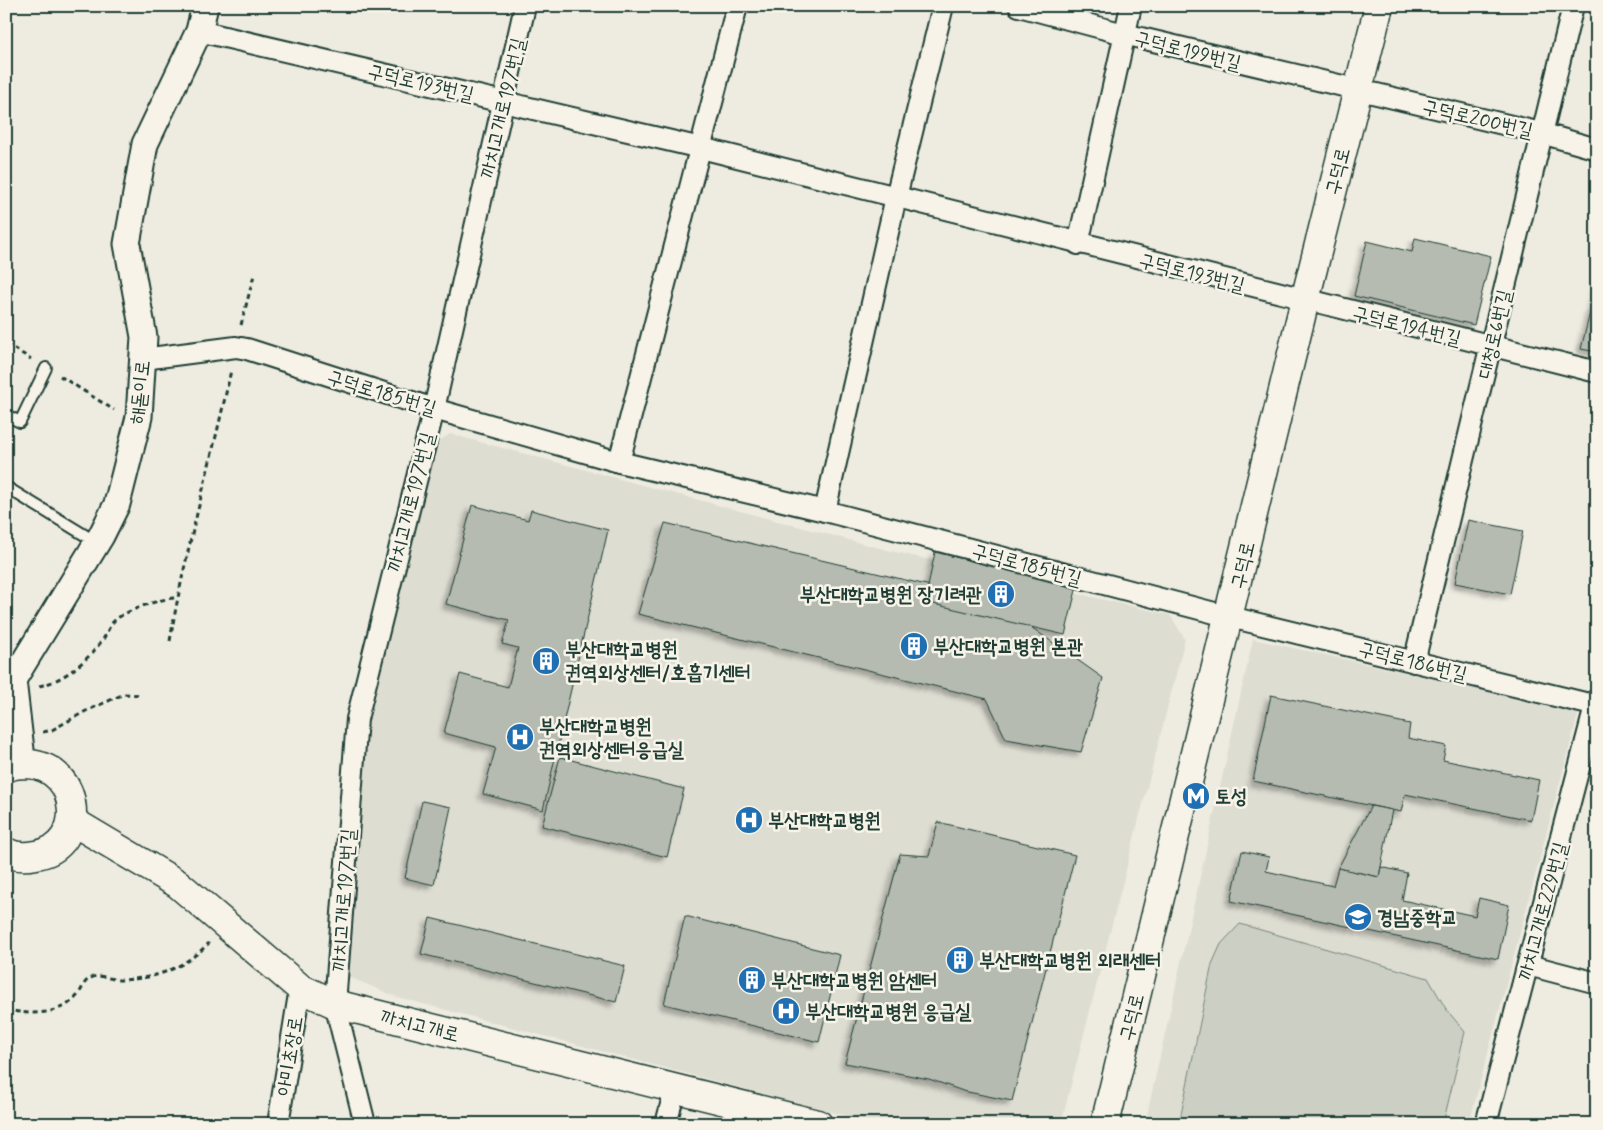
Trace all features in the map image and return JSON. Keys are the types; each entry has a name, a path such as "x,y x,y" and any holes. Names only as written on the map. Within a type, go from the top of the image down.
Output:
{"main road":[{"name":"구덕로","path":"1105,1124 1230,616 1305,300 1379,6"},
{"path":"6,852 26,857 41,854 55,847 66,836 72,821 73,806 69,792 61,779 50,770 16,756"},
{"name":"까치고개로","path":"72,821 178,884 300,988 335,1004 818,1124"}],"street":[{"name":"해돋이로","path":"11,683 97,542 117,504 139,416 144,337 128,244 145,144 199,31 206,6"},
{"name":"까치고개로197번길","path":"365,1124 335,1004 357,719 434,409 525,6"},
{"path":"619,462 738,6"},
{"path":"825,511 896,197 943,6"},
{"name":"구덕로199번길","path":"1019,6 1124,34 1357,91"},
{"path":"1078,244 1131,6"},
{"name":"대청로6번길","path":"1414,662 1573,6"},
{"name":"구덕로193번길","path":"199,31 701,148 1305,300"},
{"name":"구덕로200번길","path":"1357,91 1541,133 1597,149"},
{"name":"구덕로194번길","path":"1305,300 1597,372"},
{"name":"구덕로185번길","path":"143,359 236,347 434,409 619,462 825,511 1230,616"},
{"name":"구덕로186번길","path":"1230,616 1414,662 1596,704"},
{"path":"11,683 16,756"},
{"name":"까치고개로229번길","path":"1486,1124 1596,704"},
{"path":"1528,965 1597,983"},
{"name":"아미초장로","path":"278,1124 300,988"},
{"path":"666,1124 675,1089"}],"lane":[{"path":"6,415 20,422 46,368"},
{"path":"6,487 97,542"}],"path":[{"path":"170,641 177,598 254,275"},
{"path":"6,344 118,412 139,416"},
{"path":"11,683 44,685 64,677 101,642 114,620 148,604 177,598"},
{"path":"16,756 52,730 86,711 124,694 142,695"},
{"path":"6,1009 16,1012 59,1010 79,994 83,983 95,976 117,980 138,979 170,972 201,950 225,925"}],"shaded area":[{"name":"부산대학교병원","path":"450,434 887,550 1170,615 1185,639 1061,1124 877,1124 397,997 349,977 363,729 432,446"},
{"name":"경남중학교","path":"1253,639 1579,711 1469,1124 1145,1124"},
{"path":"1240,924 1428,978 1446,1009 1465,1032 1443,1124 1179,1124 1212,964 1221,944"}],"building":[{"path":"1415,238 1491,256 1474,325 1354,296 1367,241 1412,252"},
{"path":"1597,284 1597,352 1581,349"},
{"name":"부산대학교병원 권역외상센터/호흡기센터","path":"472,505 528,520 531,510 608,530 543,810 483,794 496,747 444,733 460,674 508,687 518,648 502,644 509,620 446,604"},
{"path":"1468,520 1523,531 1510,594 1455,583"},
{"name":"부산대학교병원 본관","path":"665,523 994,601 1103,678 1081,752 1006,739 987,699 638,614"},
{"name":"부산대학교병원 장기려관","path":"935,552 1077,586 1065,635 925,602"},
{"path":"1271,695 1410,724 1408,738 1446,746 1443,760 1539,780 1531,820 1405,794 1401,812 1253,781"},
{"path":"560,757 684,789 667,857 542,826"},
{"path":"422,801 451,807 434,885 405,878"},
{"path":"1371,806 1392,810 1379,877 1338,868"},
{"name":"부산대학교병원 외래센터","path":"938,822 1075,855 1012,1101 963,1091 929,1079 845,1063 900,854 929,856"},
{"path":"1242,851 1269,857 1266,871 1333,886 1338,868 1379,877 1381,867 1407,873 1402,900 1475,916 1479,898 1509,905 1498,959 1231,901"},
{"name":"부산대학교병원 암센터","path":"685,916 840,955 819,1042 664,1004"},
{"path":"430,918 625,966 616,1002 421,954"}],"place":[{"name":"부산대학교병원 장기려관","path":"1001,594"},
{"name":"부산대학교병원 본관","path":"914,646"},
{"name":"부산대학교병원 권역외상센터/호흡기센터","path":"546,661"},
{"name":"부산대학교병원 권역외상센터응급실","path":"520,737"},
{"name":"토성","path":"1196,796"},
{"name":"부산대학교병원","path":"749,820"},
{"name":"경남중학교","path":"1358,917"},
{"name":"부산대학교병원 외래센터","path":"960,960"},
{"name":"부산대학교병원 암센터","path":"752,980"},
{"name":"부산대학교병원 응급실","path":"786,1011"}]}
